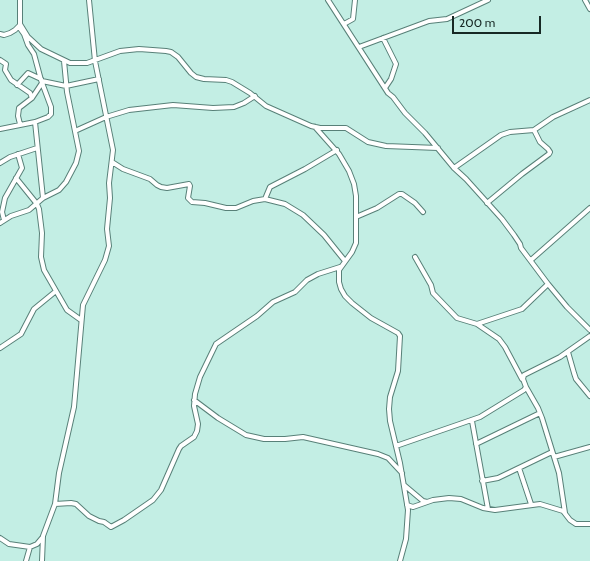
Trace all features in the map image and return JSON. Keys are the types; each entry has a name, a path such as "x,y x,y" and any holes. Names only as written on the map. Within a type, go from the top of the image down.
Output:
{"street":[{"path":"0,129 35,122 48,117 51,114 51,107 34,54 28,45 20,26 20,0"},
{"path":"42,561 42,538 55,504 59,473 76,397 83,306 101,270 109,246 107,229 112,143 95,61 89,0"},
{"path":"328,0 385,88 454,168 502,219 520,244 521,248 548,284 567,307 590,330"},
{"path":"344,24 354,19 355,0"},
{"path":"359,47 429,21 447,19 488,0"},
{"path":"585,0 590,9"},
{"path":"0,39 2,35 15,30 20,26"},
{"path":"20,26 41,49 70,63 81,64 95,61 108,54 129,50 148,49 171,52 178,57 196,77 226,80 255,96 272,109 315,127 346,128 368,142 386,146 438,148"},
{"path":"383,38 396,64 391,79 385,88"},
{"path":"0,60 6,64 6,73 11,80 16,85 30,93 32,98"},
{"path":"18,154 22,168 5,198 3,204 2,221 28,210 43,198 54,194 63,186 76,163 79,151 66,86 64,61"},
{"path":"16,85 28,73 42,81 66,86 99,79"},
{"path":"20,124 18,116 19,108 32,98 42,81"},
{"path":"75,131 106,117 125,111 163,106 213,108 234,107 255,96"},
{"path":"454,168 501,135 510,132 534,130 554,117 590,100"},
{"path":"35,122 43,198"},
{"path":"55,504 76,504 89,516 104,522 111,527 153,500 161,490 179,449 196,434 198,424 194,400 200,377 216,344 257,316 273,302 295,292 307,280 318,274 340,267 345,261 355,246 357,201 354,184 337,150 315,127"},
{"path":"487,203 549,154 550,152 540,142 534,130"},
{"path":"0,163 10,157 37,148"},
{"path":"265,199 270,187 305,170 337,150"},
{"path":"112,162 123,169 146,177 161,187 167,188 189,184 188,198 192,202 205,202 226,208 241,207 253,201 265,199 285,204 303,215 328,239 345,261"},
{"path":"16,178 37,204 40,212 42,265 44,270 67,310 81,320"},
{"path":"356,217 378,208 399,194 402,194 423,212"},
{"path":"531,260 590,208"},
{"path":"416,257 431,285 433,293 457,318 477,324 502,342 540,413 562,488 565,513"},
{"path":"340,267 340,285 345,296 371,318 398,332 400,336 398,371 390,397 389,409 409,508 406,539 400,561"},
{"path":"334,270 339,274"},
{"path":"477,324 522,309 548,284"},
{"path":"0,348 19,336 34,309 56,291"},
{"path":"522,379 526,373 568,352 590,336"},
{"path":"568,352 574,373 583,389 590,396"},
{"path":"396,446 472,421 515,396 526,387"},
{"path":"194,400 218,418 246,435 264,439 303,437 378,454 388,458 402,473"},
{"path":"476,444 540,413"},
{"path":"472,421 488,509"},
{"path":"554,457 590,448"},
{"path":"482,481 498,478 552,452"},
{"path":"555,463 561,455"},
{"path":"520,468 531,504"},
{"path":"404,484 423,501 427,502"},
{"path":"409,508 439,499 455,498 488,509 501,510 531,504 560,509 574,523 581,525 590,524"},
{"path":"0,538 9,544 30,547 42,538"},
{"path":"26,561 30,547"}]}
